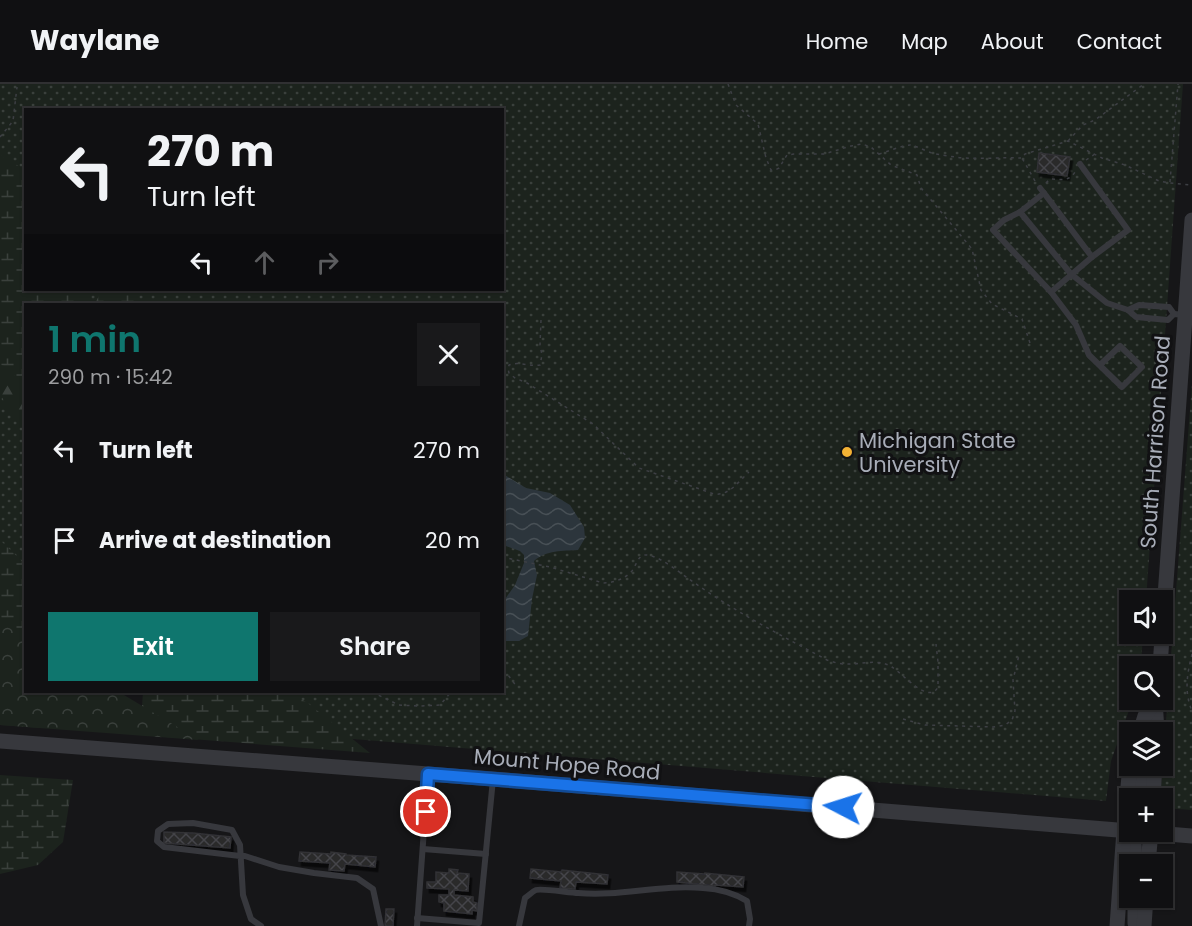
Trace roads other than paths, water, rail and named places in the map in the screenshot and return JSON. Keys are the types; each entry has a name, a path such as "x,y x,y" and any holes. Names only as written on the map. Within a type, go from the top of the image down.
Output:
{"street":[{"name":"South Harrison Road","path":"1161,656 1180,315 1192,220"},
{"path":"1143,722 1149,710"},
{"path":"1145,716 1145,722"},
{"name":"Mount Hope Road","path":"0,741 1119,829"},
{"name":"Mount Hope Road","path":"1173,834 1192,836"},
{"path":"1117,926 1136,842"},
{"path":"1135,908 1135,926"},
{"path":"1144,926 1145,908"}],"lane":[{"path":"1051,292 1128,230 1080,164"},
{"path":"1092,257 1042,191 1020,212 1004,220 993,230 1051,292 1076,325 1089,355 1122,387 1142,367 1120,346 1100,365"},
{"path":"1020,212 1071,274 1107,303 1128,310 1136,318 1168,320 1180,315"},
{"path":"1128,310 1139,306 1169,307 1180,315"},
{"path":"417,926 428,774"},
{"path":"417,918 479,923 493,779"},
{"path":"261,926 251,919 243,895 240,856 240,845 232,830 193,823 168,824 158,831 157,841 164,847 240,856 279,867 357,878 373,889 381,926"},
{"path":"423,849 486,854"},
{"path":"519,926 525,898 536,890 581,894 704,888 736,894 747,901 750,926"}],"water":[{"path":"504,475 526,488 550,493 570,505 584,527 585,538 578,550 549,553 534,561 537,575 528,636 519,641 504,641 504,601 515,585 524,563 524,555 520,551 504,545"}],"place":[{"name":"Michigan State University","path":"847,452"}]}
